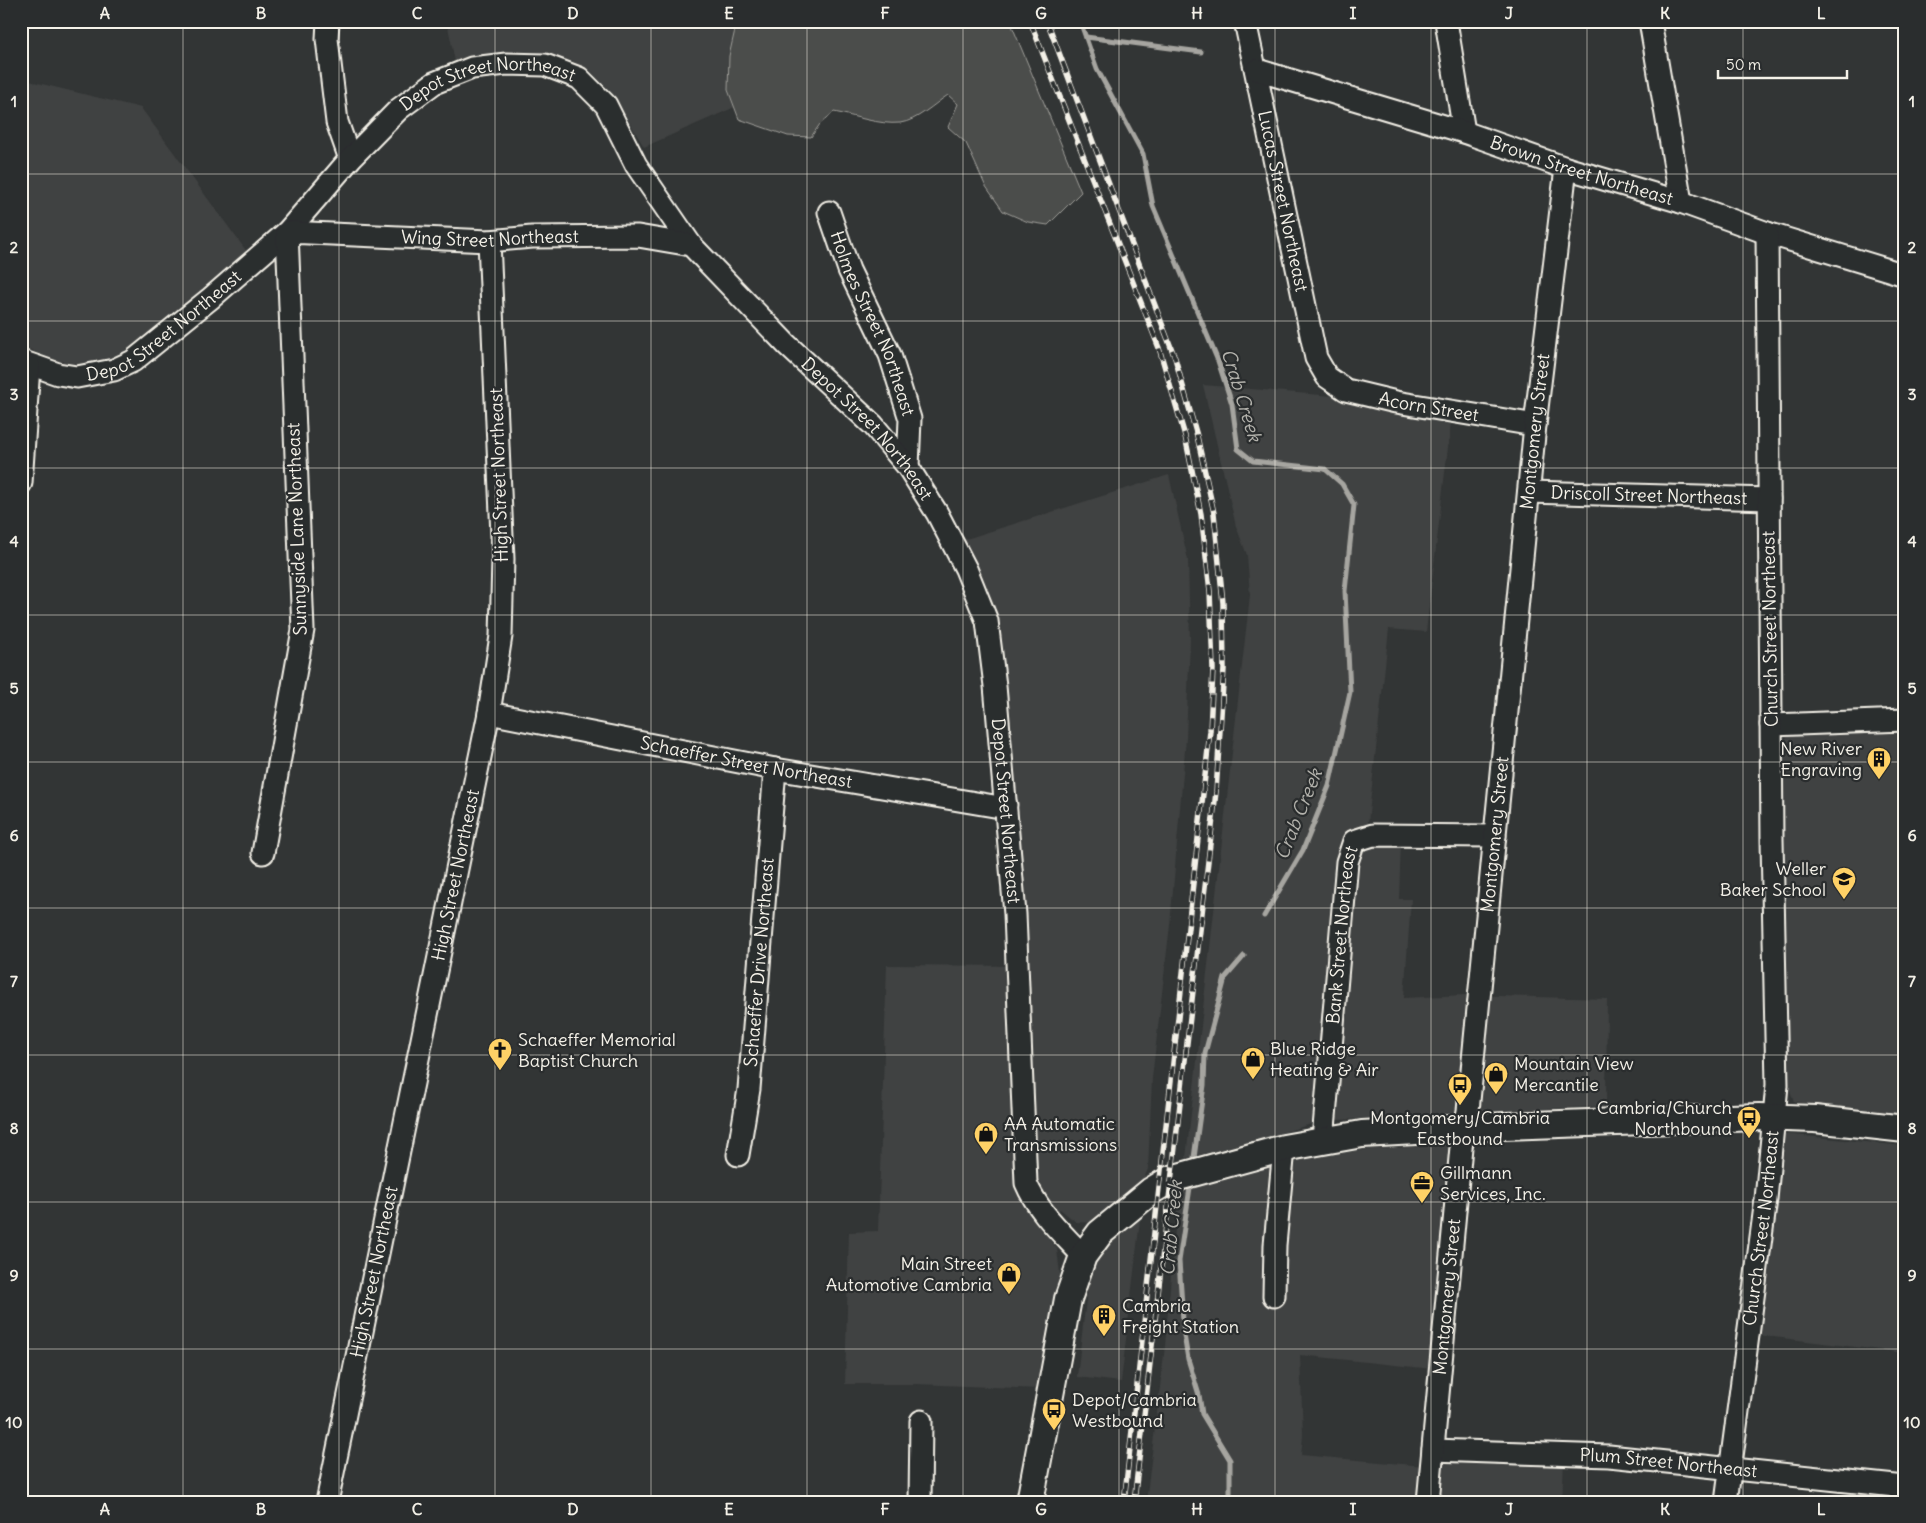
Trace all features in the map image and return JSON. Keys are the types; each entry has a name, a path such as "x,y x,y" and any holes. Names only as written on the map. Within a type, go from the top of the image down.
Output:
{"main road":[{"path":"1030,1502 1068,1299 1083,1256 1100,1233 1161,1184 1192,1172 1284,1148 1362,1134 1464,1128 1774,1117 1905,1129"}],"street":[{"path":"328,21 327,39 337,122 350,159"},
{"name":"Lucas Street Northeast","path":"1245,21 1316,358 1327,377"},
{"path":"1446,21 1464,132"},
{"path":"1650,21 1681,202"},
{"name":"Depot Street Northeast","path":"25,364 58,374 77,377 114,370 133,362 211,298 286,232 350,159 400,109 434,83 472,68 506,64 545,66 579,78 606,105 636,165 692,244 787,345 873,425 908,467 937,513 958,553 987,621 1015,914 1026,1183 1033,1198 1044,1213 1083,1256"},
{"name":"Brown Street Northeast","path":"1256,70 1464,132 1566,168 1681,202 1767,233 1905,275"},
{"name":"Montgomery Street","path":"1428,1502 1447,1278 1464,1128 1468,1111 1535,425 1566,168"},
{"name":"Holmes Street Northeast","path":"829,212 849,270 890,355 910,419 908,467"},
{"name":"Wing Street Northeast","path":"286,232 489,241 532,237 638,236 692,244"},
{"name":"Sunnyside Lane Northeast","path":"263,852 302,630 286,232"},
{"name":"Church Street Northeast","path":"1726,1502 1766,1199 1778,1059 1771,725 1767,233"},
{"name":"High Street Northeast","path":"327,1502 488,713 501,636 503,559 489,241"},
{"path":"21,483 25,364"},
{"name":"Acorn Street","path":"1327,377 1346,390 1396,402 1535,425"},
{"name":"Driscoll Street Northeast","path":"1529,492 1769,500"},
{"name":"Schaeffer Street Northeast","path":"488,713 775,769 994,806 1006,805"},
{"path":"1771,725 1905,720"},
{"name":"Schaeffer Drive Northeast","path":"738,1155 749,1089 775,769"},
{"name":"Bank Street Northeast","path":"1323,1140 1347,862 1354,841 1373,835 1495,836"},
{"path":"1274,1296 1275,1245 1284,1148"},
{"path":"920,1502 921,1421"},
{"name":"Plum Street Northeast","path":"1433,1450 1609,1456 1905,1487"}],"shaded area":[{"path":"447,21 737,21 729,56 728,90 735,107 644,147 614,96 589,69 572,61 535,54 500,55 455,62"},
{"path":"737,21 1010,21 1081,192 1048,225 1028,222 1003,211 985,185 966,143 948,127 958,104 948,95 919,116 900,123 875,121 834,112 820,124 811,137 788,136 739,119 728,90 729,56"},
{"path":"21,79 141,108 247,252 190,304 133,349 122,355 102,361 78,364 52,360 21,345"},
{"path":"1203,385 1333,396 1451,422 1426,632 1389,629 1366,841 1401,841 1399,899 1411,899 1404,998 1464,995 1607,999 1606,1106 1338,1120 1311,1124 1248,1143 1186,1158 1250,595 1247,555 1236,526"},
{"path":"1169,475 1188,560 1190,641 1186,738 1170,925 1152,1078 1148,1169 1142,1183 1122,1200 1140,1220 1121,1382 1077,1377 1095,1223 1076,1222 1060,1209 1039,1225 1057,1249 1060,1274 1043,1389 916,1384 845,1384 849,1232 878,1231 887,965 1029,966 1017,808 1004,683 963,540"},
{"name":"Weller Baker School","path":"1905,724 1905,1114 1794,1102 1789,1088 1782,859 1782,741 1794,732"},
{"path":"1785,1134 1905,1146 1905,1353 1757,1335"},
{"path":"1447,1145 1450,1151 1433,1369 1300,1355 1303,1435 1301,1455 1424,1466 1440,1465 1450,1460 1564,1461 1562,1502 1146,1502 1165,1346 1178,1195 1183,1189 1304,1157 1371,1149"}],"waterway":[{"name":"Crab Creek","path":"1080,21 1097,69 1143,154 1153,206 1218,361 1232,404 1238,449 1253,461 1325,469 1342,484 1354,505 1345,591 1350,692 1329,786 1303,850 1264,916"},
{"path":"1086,37 1201,52"},
{"name":"Crab Creek","path":"1193,1165 1204,1085 1205,1053 1225,978 1244,956"},
{"name":"Crab Creek","path":"1191,1181 1179,1261 1184,1335 1202,1414 1230,1460 1230,1502"}],"railway":[{"path":"1030,21 1159,348 1185,436 1201,514 1210,591 1213,669 1210,731 1124,1502"},
{"path":"1047,21 1175,358 1197,436 1214,513 1223,603 1224,669 1216,792 1134,1502"}],"place":[{"name":"New River Engraving","path":"1879,780"},
{"name":"Weller Baker School","path":"1844,900"},
{"name":"Schaeffer Memorial Baptist Church","path":"500,1071"},
{"name":"Blue Ridge Heating & Air","path":"1253,1080"},
{"name":"Mountain View Mercantile","path":"1496,1095"},
{"name":"Montgomery/Cambria Eastbound","path":"1460,1106"},
{"name":"Cambria/Church Northbound","path":"1749,1139"},
{"name":"AA Automatic Transmissions","path":"986,1155"},
{"name":"Gillmann Services, Inc.","path":"1422,1204"},
{"name":"Main Street Automotive Cambria","path":"1009,1295"},
{"name":"Cambria Freight Station","path":"1104,1337"},
{"name":"Depot/Cambria Westbound","path":"1054,1431"}]}
